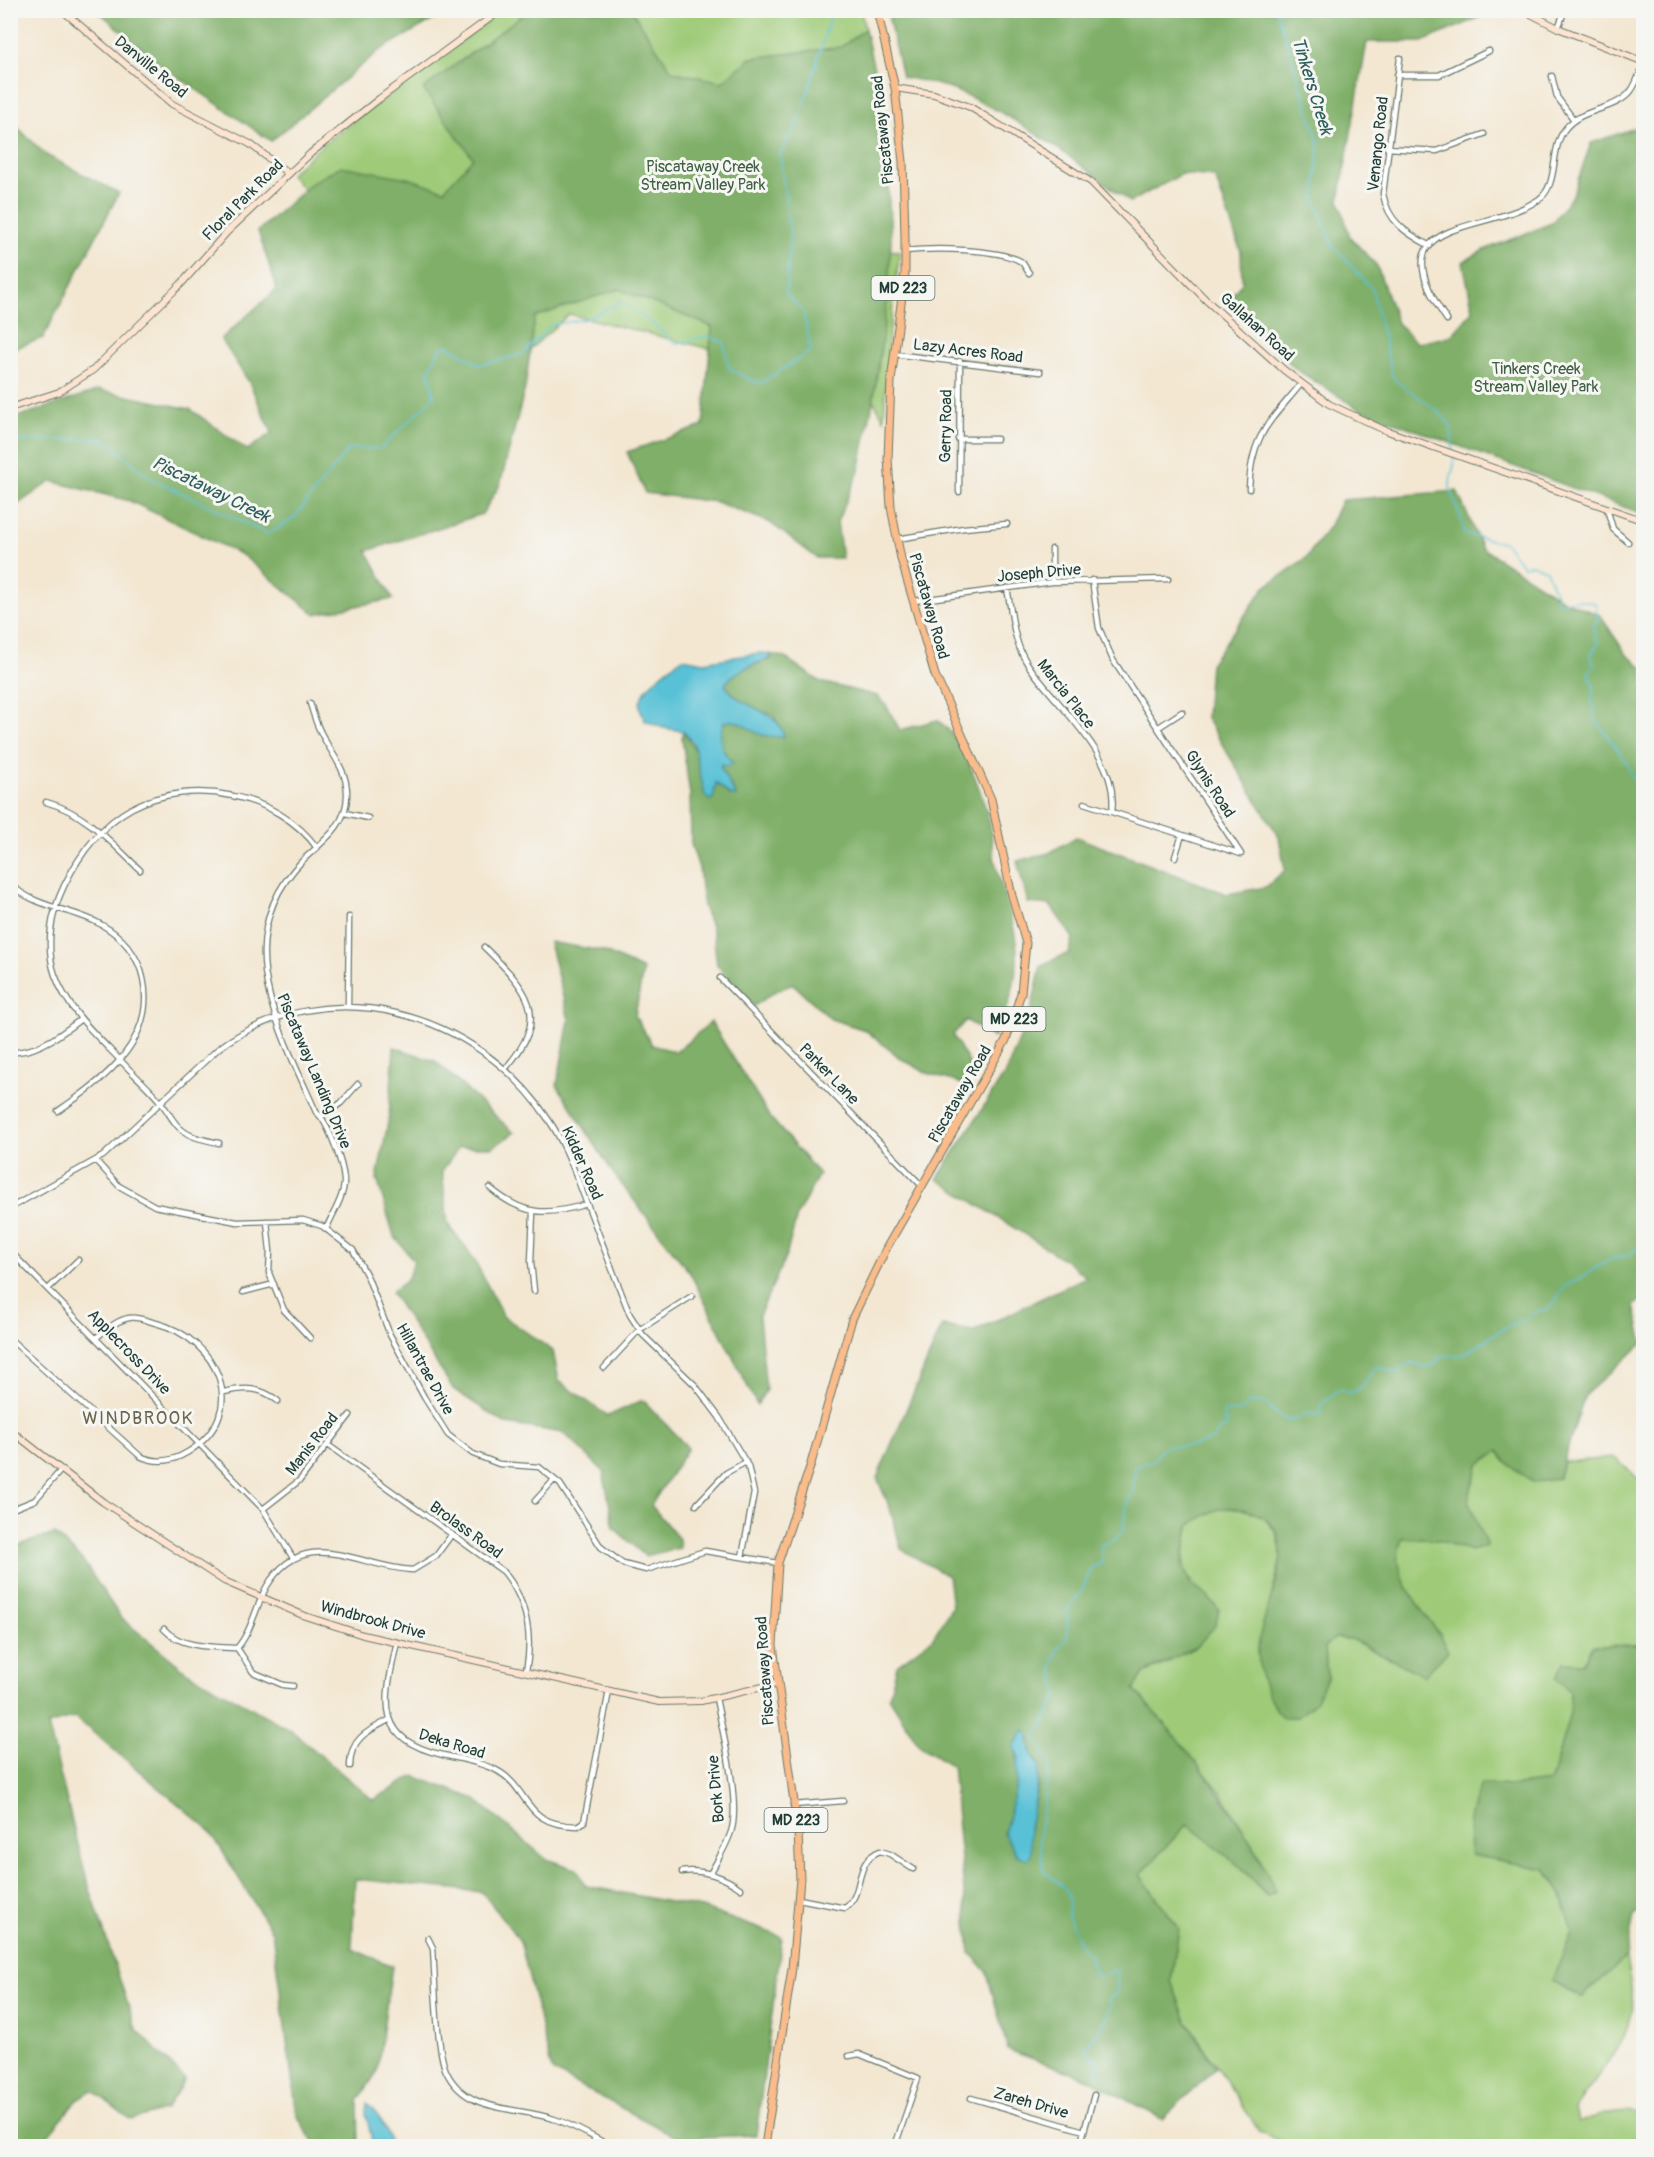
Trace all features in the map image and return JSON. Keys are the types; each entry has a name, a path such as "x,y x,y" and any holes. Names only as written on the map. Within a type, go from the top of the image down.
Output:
{"main road":[{"name":"Piscataway Road","path":"765,2146 799,1899 800,1857 776,1684 774,1603 778,1563 810,1467 852,1319 887,1247 1006,1040 1017,1011 1027,950 1023,927 1012,896 991,799 939,684 897,539 891,507 888,458 893,354 905,251 903,162 895,88 876,10"}],"street":[{"name":"Danville Road","path":"62,10 172,104 250,144 289,174"},
{"name":"Floral Park Road","path":"10,408 59,392 93,370 181,284 227,232 339,129 501,10"},
{"path":"1447,320 1424,281 1424,265 1430,246 1441,234 1452,229 1517,209 1541,197 1550,181 1560,138 1574,120 1625,97 1635,86 1644,62 1558,28 1523,10"},
{"path":"1558,28 1565,10"},
{"path":"1397,75 1439,75 1490,51"},
{"name":"Venango Road","path":"1400,58 1382,189 1387,209 1397,225 1430,246"},
{"path":"1552,76 1557,97 1574,120"},
{"name":"Gallahan Road","path":"895,88 934,94 970,107 1091,182 1206,300 1301,384 1351,416 1644,521"},
{"path":"1388,148 1437,151 1484,134"},
{"path":"905,251 935,248 1001,256 1022,262 1029,273"},
{"name":"Lazy Acres Road","path":"893,354 1040,372"},
{"name":"Gerry Road","path":"959,492 960,361"},
{"path":"1249,489 1254,446 1301,384"},
{"path":"958,439 997,440"},
{"path":"1607,509 1613,529 1628,542"},
{"path":"897,539 1006,524"},
{"path":"1052,549 1052,582"},
{"name":"Joseph Drive","path":"914,601 1052,582 1168,579"},
{"name":"Glynis Road","path":"1084,803 1241,854 1104,643 1094,609 1092,580"},
{"name":"Marcia Place","path":"1007,588 1020,650 1026,663 1059,700 1106,769 1114,790 1112,811"},
{"path":"310,703 320,730 344,774 347,795 345,813 368,818"},
{"path":"1159,727 1182,712"},
{"path":"219,1143 196,1137 180,1129 161,1102 81,1019 64,994 53,967 51,939 55,909 74,869 100,831 124,813 150,800 179,794 208,794 246,799 268,807 292,822 317,848"},
{"path":"46,802 69,810 100,831 140,870"},
{"name":"Piscataway Landing Drive","path":"326,1229 344,1182 334,1144 322,1116 316,1112 276,1017 263,970 263,945 268,919 281,888 334,831 345,813"},
{"path":"1176,857 1182,835"},
{"path":"10,884 29,898 55,909 94,920 110,929 127,945 140,967 147,1009 135,1042 120,1061 58,1111"},
{"path":"348,1005 349,917"},
{"path":"484,947 519,983 530,1009 530,1025 525,1043 505,1069"},
{"name":"Parker Lane","path":"720,978 922,1185"},
{"name":"Kidder Road","path":"10,1208 96,1161 219,1048 239,1035 276,1017 315,1008 348,1005 395,1012 426,1022 467,1041 505,1069 527,1091 555,1130 587,1204 630,1315 639,1330 695,1385 746,1462 752,1477 754,1493 742,1557"},
{"path":"17,1052 29,1050 45,1042 81,1019"},
{"path":"322,1116 341,1103 358,1084"},
{"name":"Hillantrae Drive","path":"96,1161 118,1186 155,1206 237,1222 303,1220 326,1229 353,1250 368,1278 390,1335 424,1398 448,1435 472,1454 499,1464 539,1467 554,1480 602,1547 622,1564 646,1570 705,1551 778,1563"},
{"path":"490,1188 507,1201 533,1212 562,1211 587,1204"},
{"path":"533,1212 531,1262 534,1291"},
{"path":"267,1221 270,1251 269,1273 284,1310 310,1338"},
{"name":"Applecross Drive","path":"10,1251 49,1288 263,1509 293,1558"},
{"path":"49,1288 78,1260"},
{"path":"243,1292 274,1284"},
{"path":"604,1368 639,1330 692,1296"},
{"path":"10,1340 140,1456 163,1462 173,1460 200,1443 219,1417 224,1392 215,1366 207,1356 188,1338 167,1326 128,1318 97,1337"},
{"path":"224,1392 251,1388 270,1394 278,1401"},
{"name":"Manis Road","path":"263,1509 294,1486 350,1416"},
{"name":"Windbrook Drive","path":"10,1430 61,1470 224,1581 261,1598 343,1629 659,1702 684,1703 776,1684"},
{"name":"Brolass Road","path":"328,1445 504,1572 514,1585 524,1607 530,1651 526,1671"},
{"path":"696,1505 726,1473 746,1462"},
{"path":"10,1510 35,1500 61,1470"},
{"path":"535,1501 554,1480"},
{"path":"237,1648 275,1575 293,1558 306,1553 338,1554 413,1570 436,1556 452,1534"},
{"path":"164,1629 180,1641 214,1648 237,1648"},
{"path":"350,1766 352,1748 358,1738 389,1720 387,1689 397,1642"},
{"path":"237,1648 253,1672 283,1685 293,1686"},
{"name":"Deka Road","path":"389,1720 406,1742 423,1750 496,1770 514,1785 535,1815 576,1827 583,1823 585,1818 609,1691"},
{"name":"Bork Drive","path":"710,1874 731,1834 732,1823 728,1763 716,1698"},
{"path":"793,1805 843,1801"},
{"path":"799,1899 845,1908 851,1903 866,1859 880,1851 890,1854 913,1869"},
{"path":"682,1872 697,1870 732,1882 741,1889"},
{"path":"428,1938 433,1948 443,2062 456,2086 476,2102 552,2118 611,2146"},
{"path":"849,2056 859,2054 918,2078 895,2146"},
{"path":"1080,2146 1094,2095"},
{"name":"Zareh Drive","path":"971,2098 1084,2131"},
{"path":"592,2146 595,2138"}],"green space":[{"path":"529,10 632,11 672,71 722,82 751,58 841,47 865,29 881,100 891,240 888,297 874,397 859,471 837,522 842,558 817,558 769,522 716,502 645,493 627,452 703,426 712,327 619,289 535,317 525,388 500,485 482,514 367,551 393,599 315,614 242,555 130,501 51,481 11,509 11,419 99,390 190,409 247,450 272,433 249,382 221,339 277,289 258,231 313,182 341,166 408,178 444,190 473,158 423,89"},
{"path":"98,11 449,11 380,50 271,141 165,68"},
{"name":"Piscataway Creek Stream Valley Park","path":"502,11 861,11 865,29 845,44 878,250 900,251 888,343 884,419 832,330 791,369 569,314 483,392 290,174 328,140"},
{"name":"Tinkers Creek Stream Valley Park","path":"887,11 1490,11 1422,42 1367,42 1339,200 1350,237 1377,266 1397,323 1417,343 1451,336 1473,311 1463,262 1484,250 1552,223 1573,194 1591,143 1641,126 1644,138 1643,514 1359,409 1297,370 1226,302 1242,283 1241,252 1215,177 1182,174 1130,202 1044,139 999,111 945,87 902,77"},
{"path":"10,120 46,155 119,193 43,338 11,350"},
{"path":"1457,491 1482,548 1565,601 1600,615 1626,654 1643,668 1644,1298 1634,1306 1643,1343 1585,1395 1558,1478 1534,1483 1507,1463 1498,1451 1478,1465 1468,1500 1487,1546 1472,1551 1438,1540 1402,1538 1398,1553 1405,1583 1448,1651 1424,1676 1351,1639 1335,1638 1325,1647 1327,1678 1315,1702 1298,1717 1282,1717 1265,1688 1258,1654 1260,1637 1278,1576 1281,1556 1279,1538 1270,1523 1242,1509 1219,1509 1189,1526 1182,1563 1191,1585 1207,1596 1219,1610 1215,1626 1196,1647 1144,1673 1134,1689 1195,1760 1231,1810 1276,1892 1267,1896 1243,1869 1187,1824 1140,1875 1179,1928 1171,1981 1185,2018 1216,2068 1162,2119 1089,2079 1008,2050 986,1970 970,1953 952,1766 919,1745 889,1697 897,1665 932,1639 952,1607 948,1576 901,1549 890,1508 877,1478 942,1326 974,1331 1086,1277 1065,1260 937,1179 1006,1072 1031,1011 1041,965 1069,953 1073,938 1050,905 1028,903 1017,861 1049,853 1076,837 1227,894 1266,887 1285,870 1279,837 1206,718 1210,664 1265,587 1306,558 1329,527 1342,500","holes":["1024,1730 1028,1732 1032,1754 1039,1762 1038,1786 1030,1818 1029,1838 1017,1855 1004,1833 1017,1777 1017,1755 1014,1746"]},
{"path":"769,654 784,657 821,682 877,696 886,705 900,730 937,720 955,739 970,766 989,820 995,861 1015,938 1017,964 1009,1002 994,1038 966,1020 953,1035 973,1070 962,1084 927,1073 900,1058 865,1030 831,1019 793,984 776,991 754,1006 717,965 713,932 703,906 699,868 691,844 690,795 682,739 683,731 696,751 713,790 716,783 720,784 730,796 736,795 721,769 721,764 732,763 725,754 720,739 724,722 739,722 766,734 784,736 773,715 746,704 725,685 733,675 752,665 771,659"},
{"path":"549,942 603,951 643,970 635,1016 652,1045 676,1052 711,1022 769,1116 819,1174 797,1216 786,1256 759,1316 766,1390 757,1405 690,1273 613,1173 557,1085 569,1020"},
{"path":"394,1047 435,1061 514,1133 493,1147 459,1147 442,1171 448,1224 474,1259 503,1316 553,1351 559,1381 608,1416 643,1400 688,1448 651,1505 679,1539 680,1548 645,1556 614,1528 603,1471 564,1433 506,1424 453,1389 391,1292 407,1280 414,1261 394,1236 377,1179 389,1117"},
{"path":"1498,1451 1507,1463 1558,1478 1564,1462 1615,1458 1643,1483 1643,1645 1593,1646 1570,1691 1570,1713 1551,1781 1510,1786 1481,1784 1471,1855 1546,1869 1562,1895 1572,1934 1552,1980 1581,1998 1626,1957 1633,2000 1628,2026 1616,2050 1575,2109 1578,2123 1619,2112 1643,2114 1643,2146 1289,2146 1259,2131 1185,2018 1171,1981 1179,1928 1140,1875 1187,1824 1243,1869 1266,1896 1262,1860 1221,1792 1134,1689 1144,1673 1170,1662 1207,1596 1190,1581 1184,1566 1184,1557 1189,1526 1213,1509 1240,1508 1263,1516 1277,1534 1282,1554 1270,1602 1327,1678 1325,1647 1335,1638 1351,1639 1391,1660 1441,1634 1419,1607 1405,1584 1397,1561 1397,1549 1402,1538 1438,1540 1471,1551 1468,1500 1478,1465"},
{"path":"55,1534 83,1561 121,1618 187,1672 291,1730 373,1800 414,1776 475,1799 546,1859 577,1869 586,1886 702,1908 782,1937 756,2135 678,2138 552,2071 520,1941 482,1892 355,1879 352,1949 392,1966 377,2072 358,2101 359,2146 315,2146 297,2115 272,1932 210,1831 75,1717 48,1725 86,1877 136,2029 185,2079 166,2109 131,2120 92,2090 78,2099 39,2146 11,2146 11,1547"},
{"path":"1643,1645 1643,1907 1634,1916 1626,1957 1581,1998 1552,1980 1572,1934 1562,1895 1546,1869 1471,1855 1470,1819 1481,1784 1510,1786 1551,1781 1570,1713 1570,1691 1556,1678 1564,1662 1582,1663 1593,1646"}],"water":[{"path":"760,653 769,654 771,658 739,671 725,685 741,700 775,720 781,727 784,737 762,735 737,722 724,722 721,744 725,754 733,763 728,766 721,764 721,769 736,796 731,796 716,783 713,799 710,800 705,796 693,742 683,731 664,728 645,721 640,709 641,700 656,679 683,658 704,662"},
{"path":"1024,1730 1028,1732 1032,1754 1040,1767 1029,1828 1031,1854 1027,1860 1017,1855 1004,1833 1017,1783 1019,1758 1014,1746"},
{"path":"367,2104 382,2122 389,2143 382,2146 372,2142 366,2113"}],"waterway":[{"name":"Piscataway Creek","path":"10,441 105,439 150,478 268,534 293,519 349,449 381,448 434,397 429,370 441,347 449,346 480,365 523,354 551,325 586,319 621,302 651,322 675,344 708,336 724,343 729,368 752,381 761,383 811,351 803,311 786,294 790,235 780,154 800,119 832,10"},
{"name":"Tinkers Creek","path":"1276,10 1319,143 1315,199 1333,246 1372,289 1392,374 1396,381 1438,411 1451,426 1453,452"},
{"name":"Tinkers Creek","path":"1454,457 1450,486 1464,534 1505,543 1523,566 1532,564 1546,570 1559,602 1579,600 1595,603 1598,619 1593,626 1598,644 1591,654 1594,665 1588,673 1594,687 1592,700 1595,719 1627,763 1635,786 1644,790"},
{"path":"1096,2075 1100,2063 1085,2050 1106,2020 1110,2006 1108,1999 1117,1994 1117,1971 1100,1977 1095,1974 1091,1956 1082,1949 1068,1915 1069,1900 1065,1889 1044,1872 1039,1836 1050,1764 1035,1738 1058,1695 1052,1666 1058,1648 1067,1638 1068,1608 1082,1591 1092,1567 1102,1563 1101,1545 1114,1540 1123,1530 1127,1504 1133,1490 1135,1466 1153,1461 1163,1448 1194,1446 1214,1439 1220,1429 1226,1427 1227,1422 1223,1420 1224,1412 1240,1411 1251,1402 1267,1403 1270,1409 1289,1421 1298,1419 1304,1414 1321,1414 1320,1406 1339,1389 1350,1393 1359,1389 1377,1366 1396,1373 1409,1363 1428,1367 1438,1362 1438,1356 1463,1355 1507,1326 1526,1320 1536,1311 1546,1310 1554,1304 1563,1287 1610,1260 1628,1256 1644,1242"}],"district":[{"name":"WINDBROOK","path":"138,1418"}]}
